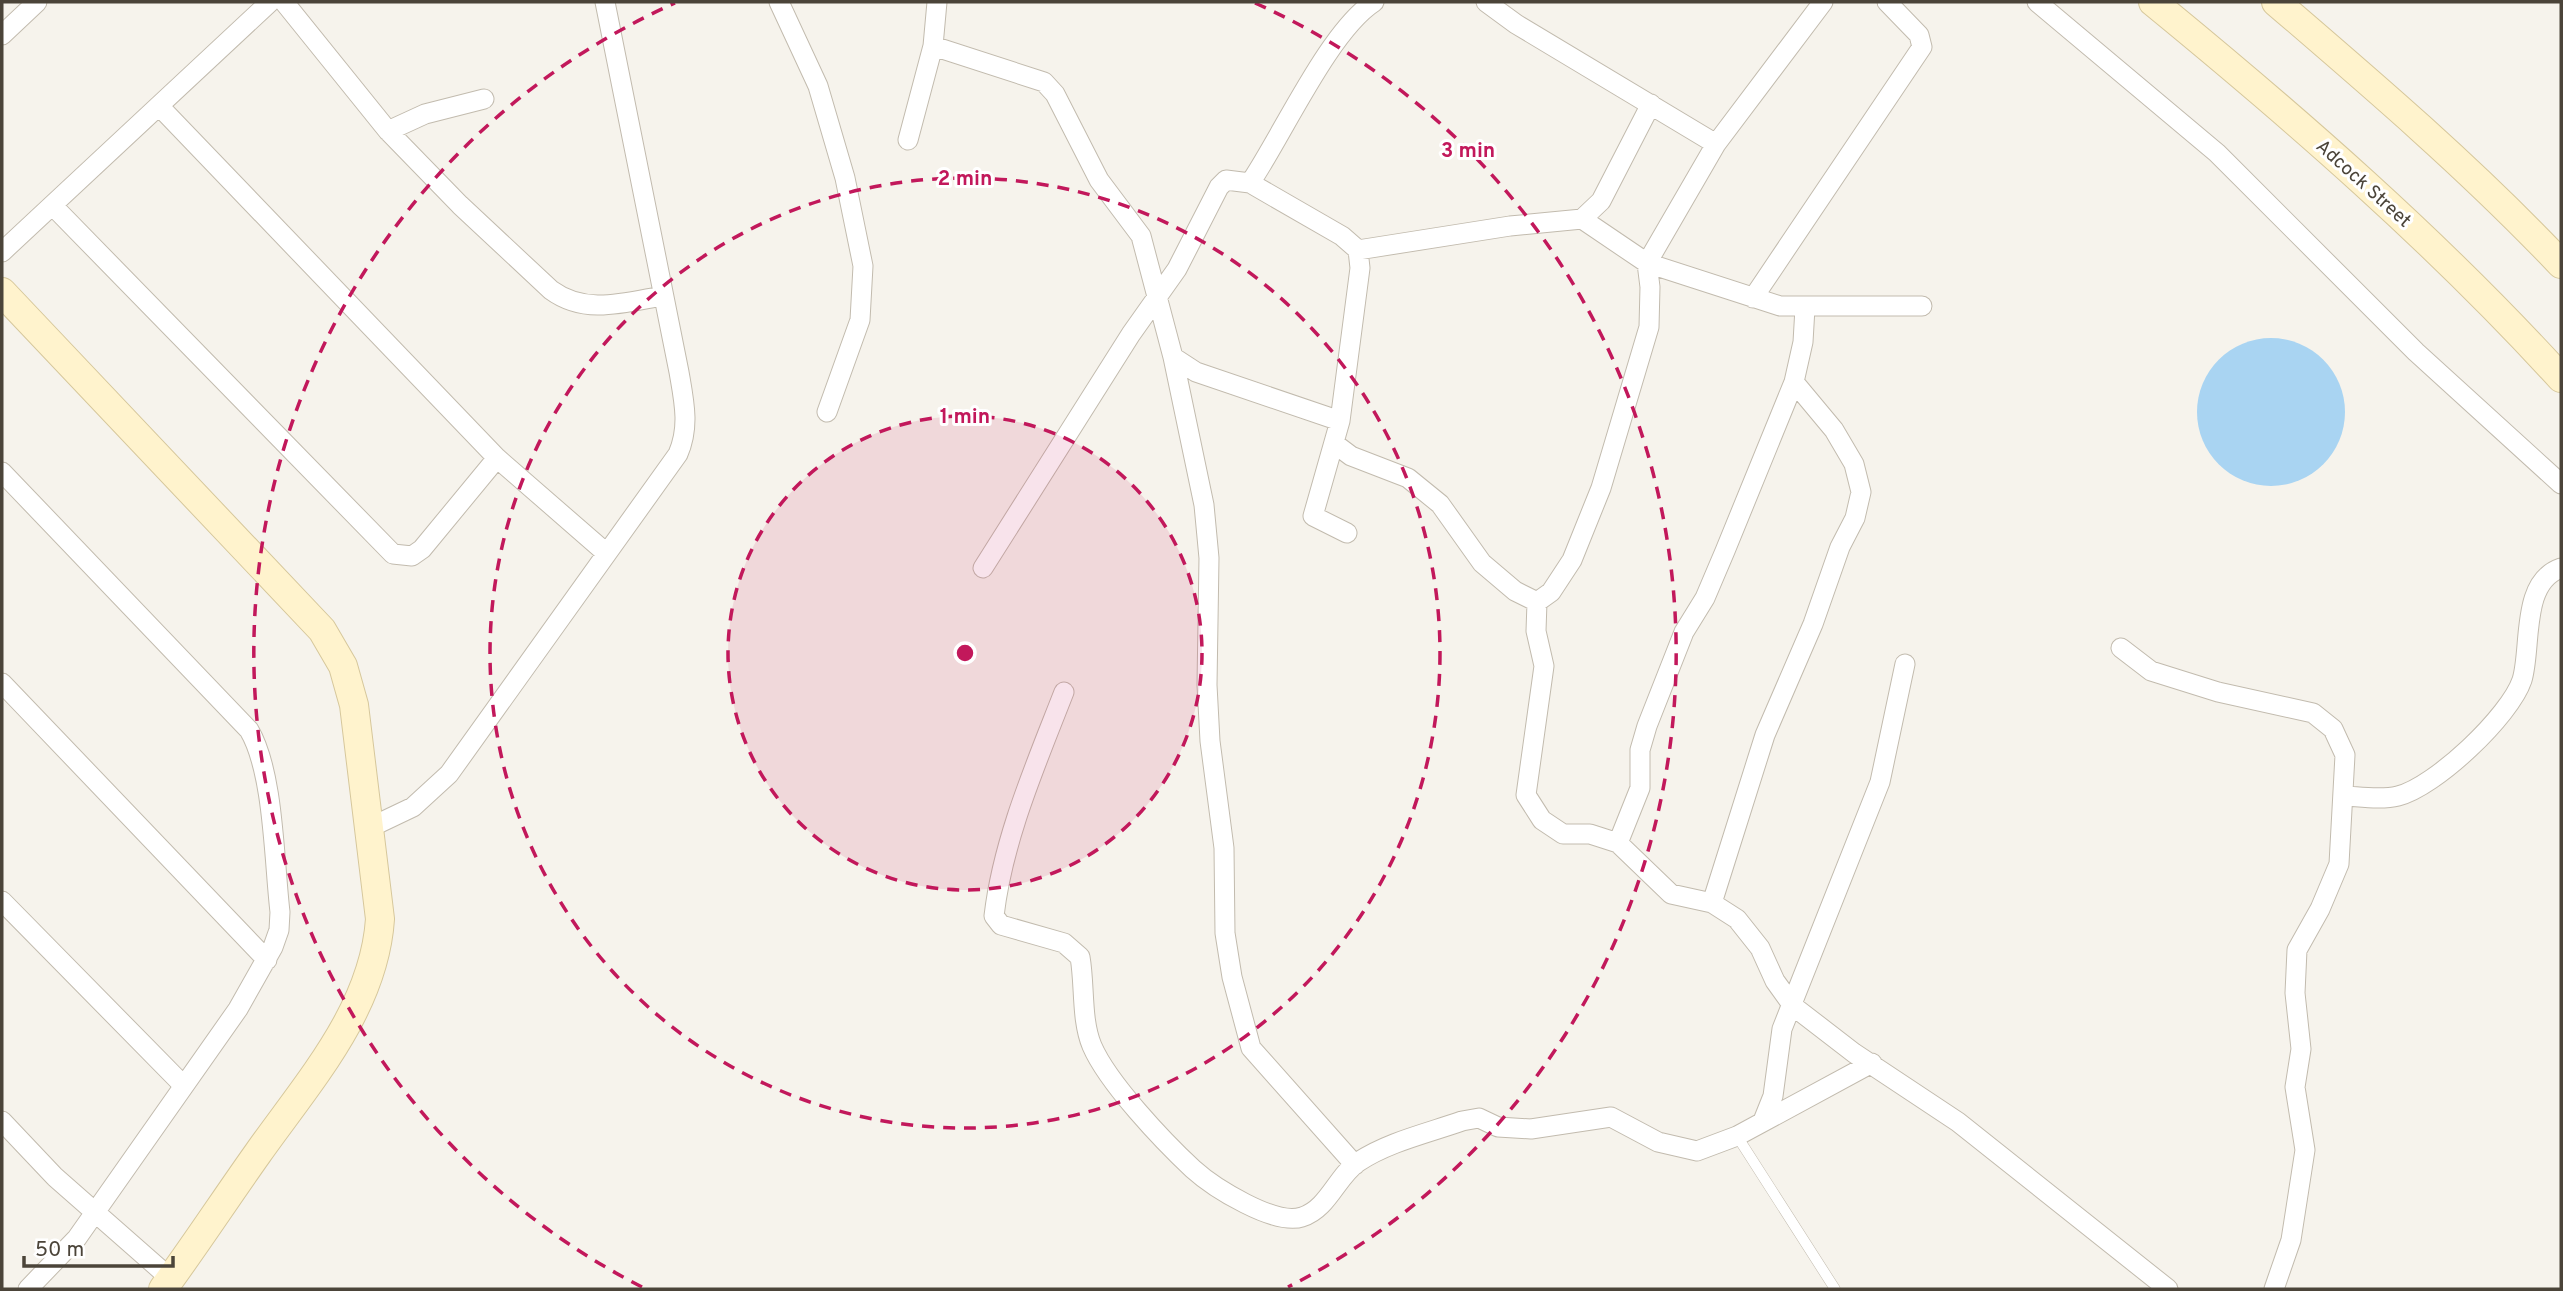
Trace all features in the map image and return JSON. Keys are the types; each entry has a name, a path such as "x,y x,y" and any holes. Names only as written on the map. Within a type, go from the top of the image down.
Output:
{"street":[{"path":"2,35 37,2"},
{"path":"2,252 270,2"},
{"path":"284,2 388,131 510,254 562,298 594,307 663,296"},
{"path":"369,828 413,807 449,774 605,552 678,454 684,437 686,411 605,2"},
{"path":"779,2 818,86 845,178 863,266 860,320 827,412"},
{"path":"908,140 933,46 937,2"},
{"path":"1250,183 1340,37 1364,9 1374,2"},
{"path":"1486,2 1516,24 1716,144"},
{"path":"1536,602 1550,592 1572,560 1601,488 1649,327 1650,287 1647,263 1716,144 1823,2"},
{"path":"1753,298 1922,47 1919,35 1887,2"},
{"path":"2037,2 2217,153 2416,352 2561,484"},
{"name":"Adcock Street","path":"2154,2 2287,115 2419,235 2521,334 2561,378"},
{"path":"2276,2 2422,128 2514,214 2561,264"},
{"path":"933,46 1044,82 1055,94 1099,180 1141,236 1173,357 1205,505 1209,558 1207,685 1210,741 1223,848 1225,933 1232,977 1251,1048 1355,1165"},
{"path":"388,131 425,114 484,99"},
{"path":"1358,250 1510,226 1582,219 1601,201 1651,104"},
{"path":"160,107 497,458 605,552"},
{"path":"983,568 1131,334 1157,300 1219,187 1226,180 1250,183 1342,236 1358,250 1360,268 1340,421 1313,516 1347,533"},
{"path":"53,206 393,554 412,556 422,549 497,458"},
{"path":"1582,219 1647,263 1780,306 1922,306"},
{"path":"2,292 322,630 343,666 354,705 377,875 378,946 358,1005 344,1030 167,1284 2,1122"},
{"path":"1618,843 1640,788 1640,750 1647,726 1684,632 1705,598 1726,551 1794,382 1802,342 1805,307"},
{"path":"1173,357 1196,372 1340,421"},
{"path":"1712,904 1765,735 1813,624 1840,547 1855,517 1861,492 1854,464 1834,430 1794,382"},
{"path":"1335,444 1351,456 1409,478 1440,504 1482,563 1515,591 1536,602"},
{"path":"2,472 106,578 253,736 266,789 280,912 279,930 267,960 238,1009 95,1213 58,1260 28,1289"},
{"path":"2344,796 2399,796 2427,783 2482,737 2504,711 2522,680 2530,610 2541,586 2555,570 2561,568"},
{"path":"1536,602 1536,631 1544,666 1526,795 1542,820 1563,834 1590,834 1618,843 1671,894 1712,904 1737,919 1760,948 1775,981 1793,1006 1958,1122 2168,1289"},
{"path":"2122,648 2151,671 2218,692 2313,713 2333,729 2345,755 2339,864 2320,909 2297,950 2295,993 2301,1049 2295,1087 2305,1150 2291,1240 2274,1289"},
{"path":"1763,1121 1773,1097 1782,1028 1881,782 1905,664"},
{"path":"2,683 267,960"},
{"path":"1064,692 1013,832 998,883 994,916 1000,925 1064,943 1080,957 1091,1042 1100,1063 1195,1170 1244,1202 1280,1219 1303,1217 1323,1202 1343,1174 1355,1165 1418,1136 1479,1118 1513,1129 1611,1117 1658,1142 1697,1151 1737,1136 1872,1063"},
{"path":"2,901 183,1085"}],"lane":[{"path":"1737,1136 1835,1289"}],"water":[{"path":"2271,338 2299,344 2312,350 2323,360 2333,371 2339,384 2345,412 2339,440 2333,453 2323,464 2312,474 2299,480 2271,486 2243,480 2230,474 2219,464 2209,453 2203,440 2197,412 2203,384 2209,371 2219,360 2230,350 2243,344"}]}
